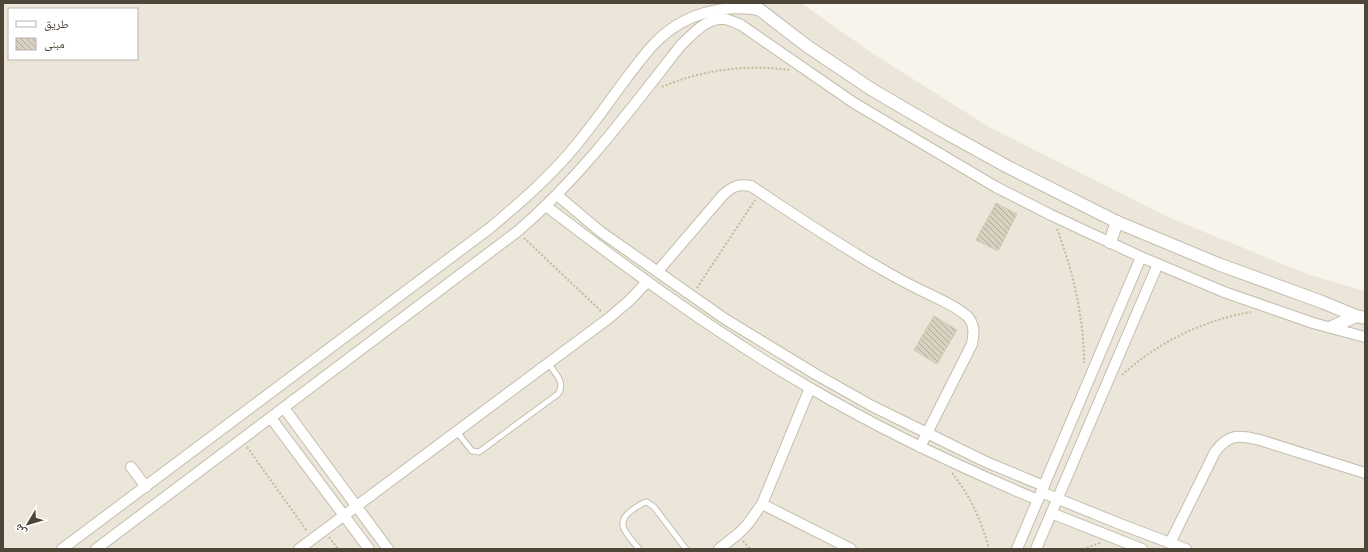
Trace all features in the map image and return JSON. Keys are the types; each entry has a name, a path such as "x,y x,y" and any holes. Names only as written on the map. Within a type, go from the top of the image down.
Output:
{"street":[{"path":"62,549 484,233 513,209 552,172 577,144 646,53 663,35 684,21 708,11 734,7 756,6 807,46 871,89 940,130 1008,167 1117,222 1218,264 1360,317"},
{"path":"96,549 518,231 556,196 591,157 681,45 697,30 713,20 725,19 741,25 854,103 996,187 1051,215 1142,257 1224,292 1313,323 1365,337"},
{"path":"298,549 609,318 651,284 723,195 731,188 741,185 752,186 808,225 856,255 912,286 957,308 968,317 973,325 974,333 972,344 920,447"},
{"path":"556,196 601,232 726,319 817,375 872,406 926,434 986,462 1041,493"},
{"path":"546,206 651,284 728,338 810,388 865,419 939,456 1057,499 1185,549"},
{"path":"1110,242 1117,222"},
{"path":"1017,549 1142,257"},
{"path":"1036,549 1158,264"},
{"path":"1332,327 1360,317"},
{"path":"718,549 747,525 762,504 810,388"},
{"path":"284,408 388,549"},
{"path":"271,418 369,549"},
{"path":"1170,543 1215,452 1220,444 1227,439 1236,436 1247,436 1365,473"},
{"path":"131,467 146,487"},
{"path":"762,504 851,549"},
{"path":"1051,513 1142,549"}],"lane":[{"path":"457,432 472,451 479,452 558,394 561,388 560,381 548,363"},
{"path":"639,549 623,528 622,521 625,514 640,504 648,502 654,507 686,549"}],"path":[{"path":"661,87 695,76 724,70 753,68 790,70"},
{"path":"692,295 760,192"},
{"path":"1051,215 1071,271 1078,301 1082,330 1084,368"},
{"path":"518,231 609,318"},
{"path":"1118,379 1149,354 1177,336 1208,323 1239,314 1253,312"},
{"path":"241,440 313,538"},
{"path":"939,456 958,480 973,506 985,534 989,549"},
{"path":"324,530 338,549"}],"shaded area":[{"path":"3,3 801,3 872,53 989,127 1170,218 1310,275 1365,291 1365,549 3,549"}],"building":[{"path":"996,203 1017,214 998,251 976,240"},
{"path":"934,316 957,330 937,364 914,350"}]}
